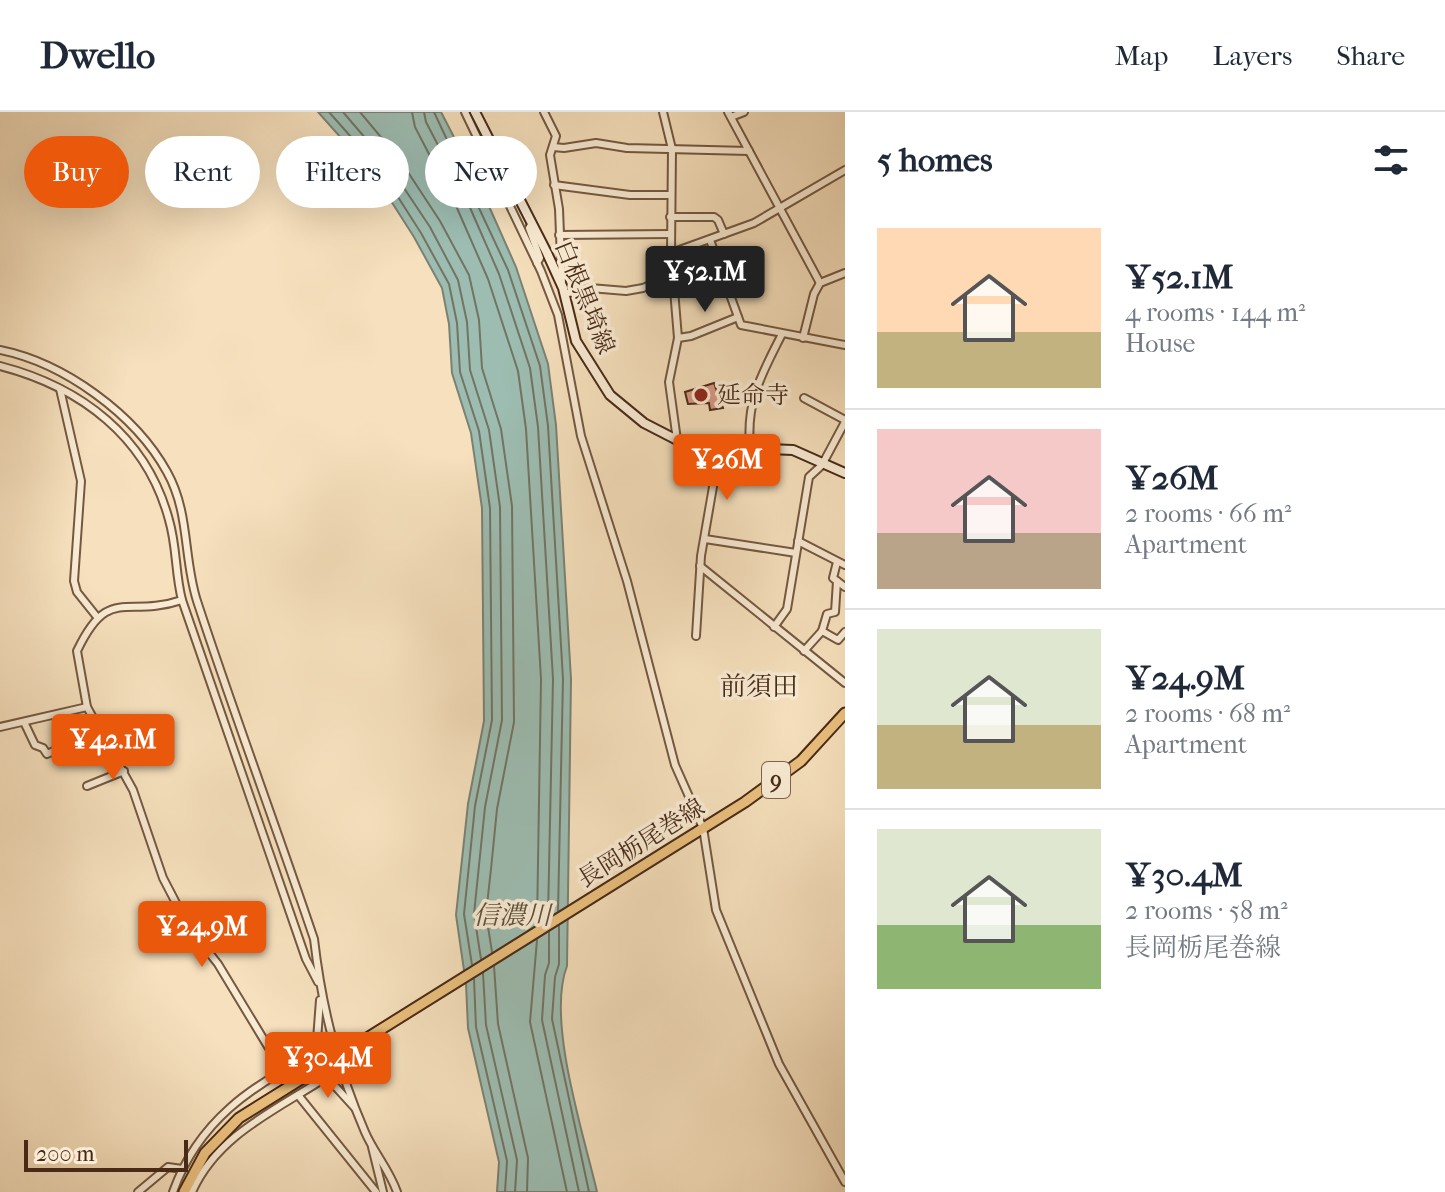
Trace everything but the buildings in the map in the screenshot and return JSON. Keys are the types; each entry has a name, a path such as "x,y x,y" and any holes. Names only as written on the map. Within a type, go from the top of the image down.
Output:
{"main road":[{"name":"白根黒埼線","path":"475,112 563,291 576,341 603,387 638,419 677,440 698,446 793,450 845,473"},
{"name":"長岡栃尾巻線","path":"184,1192 205,1153 230,1125 788,771 818,745 845,713"}],"street":[{"path":"465,112 537,263 558,315 578,425 627,581 668,743 699,830 716,910 757,1015 798,1101 845,1182"},
{"path":"544,112 556,136 550,155 563,291 590,288 626,291 643,288 673,275"},
{"path":"663,112 672,149 671,253 678,338 669,382 677,440"},
{"path":"744,112 730,115 820,283"},
{"path":"553,147 596,143 627,148 749,151"},
{"path":"671,253 710,240 781,208 845,170"},
{"path":"554,185 630,195 671,195"},
{"path":"670,217 714,217 724,234"},
{"path":"532,223 529,228 540,258 537,263"},
{"path":"559,235 671,234"},
{"path":"710,240 741,325 845,345"},
{"path":"803,338 814,294 820,283 845,273"},
{"path":"678,338 691,336 738,317"},
{"path":"750,446 747,419 754,405 755,388 782,334"},
{"path":"0,350 63,372 98,395 141,438 168,473 184,511 196,597 314,939 320,997 317,1056 283,1070 241,1096 206,1135 182,1169 173,1192"},
{"path":"0,366 36,376 111,421 154,479 174,539 182,600 306,959 319,985"},
{"path":"60,389 81,481 74,581 77,592 97,617"},
{"path":"774,627 787,609 809,477 822,465 845,421 804,398"},
{"path":"696,636 700,566 714,481 698,446"},
{"path":"705,539 796,553"},
{"path":"798,541 841,564 833,575 845,587"},
{"path":"700,566 845,683"},
{"path":"804,651 822,631 827,614 835,612 837,581"},
{"path":"182,600 162,606 116,607 104,610 97,617 77,651 87,707 98,731 124,771 163,878 178,908 218,964 287,1078"},
{"path":"822,631 838,640 845,632"},
{"path":"0,727 87,707"},
{"path":"24,722 35,745 47,754 98,731"},
{"path":"87,786 124,771"},
{"path":"320,997 371,1144 383,1192"},
{"path":"192,1192 219,1147 324,1074 359,1115"},
{"path":"296,1092 376,1192"},
{"path":"371,1144 390,1172 397,1192"},
{"path":"138,1192 168,1167 182,1169"}],"water":[{"name":"信濃川","path":"318,112 441,112 453,136 425,136 425,208 490,208 516,267 548,364 556,425 571,679 567,966 561,1016 569,1078 597,1192 497,1192 499,1162 468,1028 466,984 456,915 468,804 484,721 482,508 471,433 452,373 449,324 442,288 395,208 409,208 409,136 339,136"}],"place":[{"name":"延命寺","path":"701,395"}],"district":[{"name":"前須田","path":"759,686"}]}
